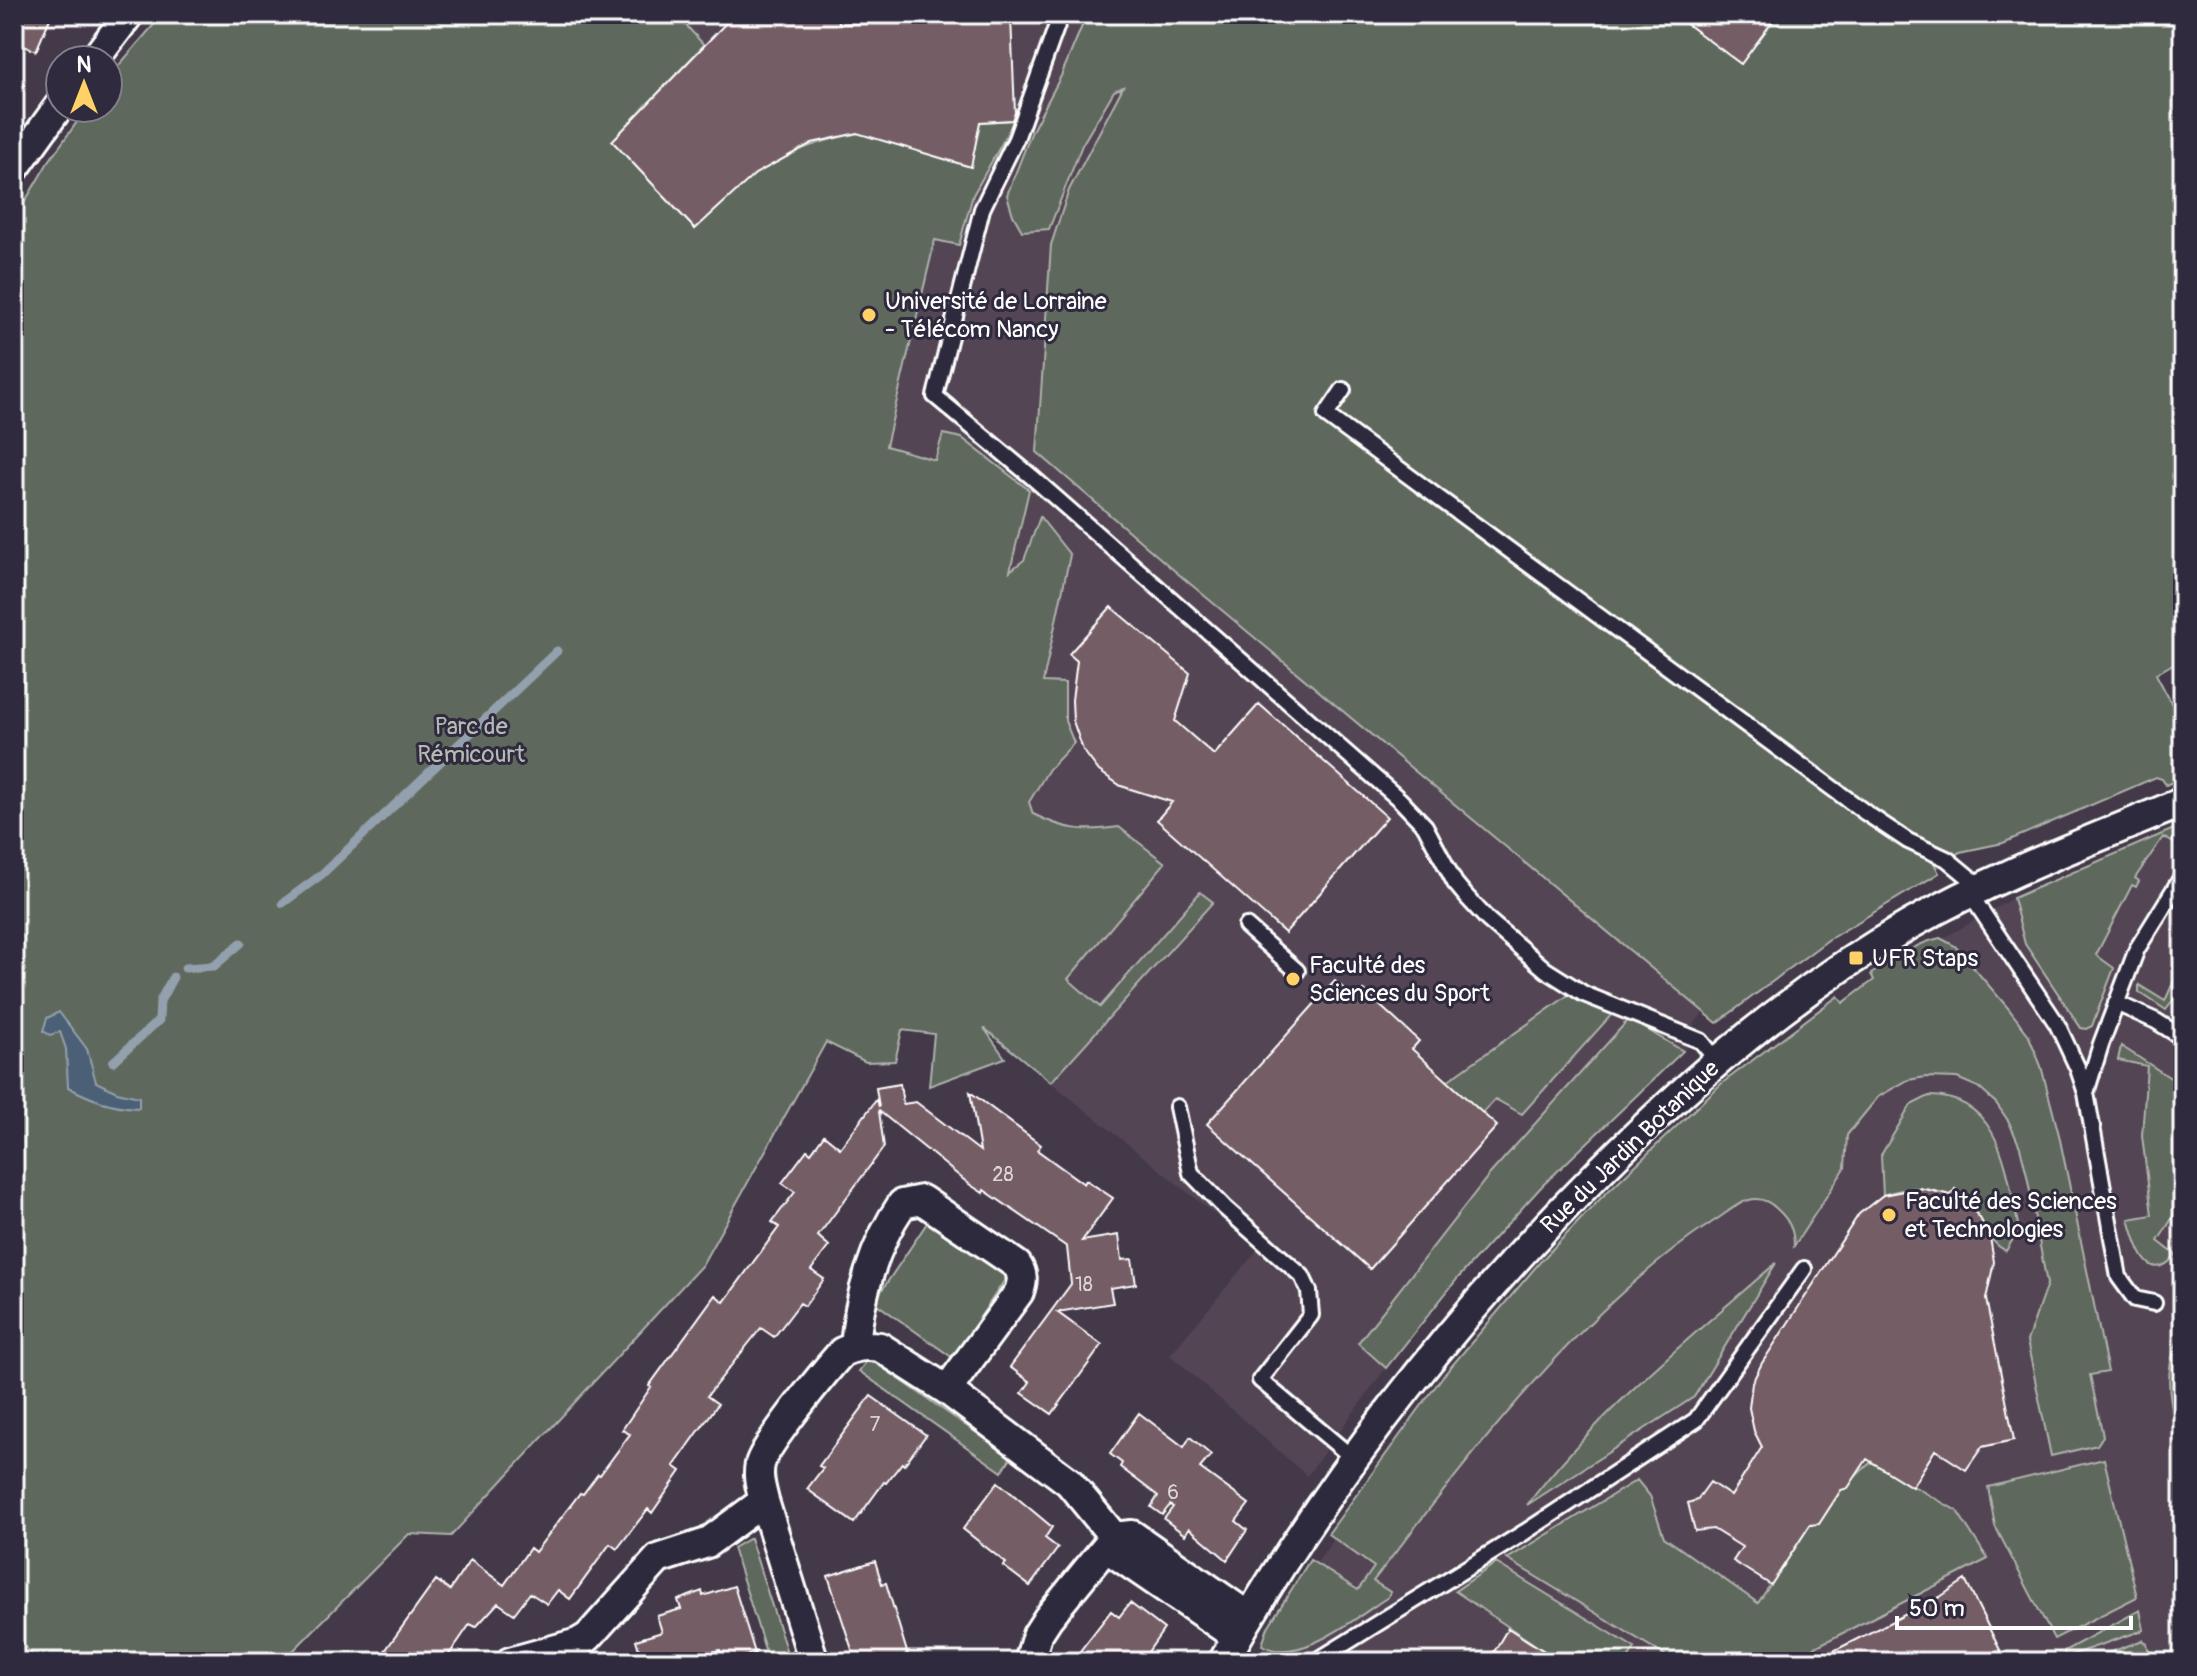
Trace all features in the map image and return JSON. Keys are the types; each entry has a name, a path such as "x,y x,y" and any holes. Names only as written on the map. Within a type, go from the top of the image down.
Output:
{"street":[{"path":"106,44 129,14"},
{"path":"17,156 44,124"},
{"name":"Rue du Jardin Botanique","path":"1233,1647 1354,1459 1450,1335 1516,1259 1631,1140 1718,1062 1773,1017 1912,923 1976,891 2183,802"},
{"path":"855,1346 865,1283 892,1218 902,1204 922,1200 1017,1265 1021,1271 1019,1292 947,1390"},
{"path":"814,1662 758,1480 761,1458 828,1367 842,1352 855,1346 880,1347 947,1390 1069,1482 1114,1537"},
{"path":"510,1662 578,1643 588,1637 658,1559 707,1543 764,1501"},
{"path":"1029,1662 1037,1635 1048,1618 1114,1537 1132,1535 1233,1647"}],"lane":[{"path":"1061,14 1016,139 982,209 935,396 1032,477 1400,800 1425,826 1455,883 1465,895 1488,920 1536,961 1584,994 1701,1041 1718,1062"},
{"path":"1343,390 1326,415 1866,813 1908,841 1947,859 1976,891 2057,1024 2086,1093 2119,1277 2135,1299 2154,1303"},
{"path":"2086,1093 2137,949 2183,875"},
{"path":"1246,926 1297,971"},
{"path":"2116,1003 2156,1021 2183,1038"},
{"path":"1177,1107 1191,1173 1225,1208 1302,1276 1309,1291 1311,1315 1260,1380 1354,1459"},
{"path":"1324,1660 1696,1420 1804,1269"}],"shaded area":[{"path":"392,14 1163,14 1176,572 1704,1012 1679,1042 1687,1047 1542,1186 1458,1278 1386,1368 1307,1476 1170,1355 1258,1249 880,945 904,505"},
{"name":"Faculté des Sciences et Technologies","path":"2183,825 2183,1662 1256,1662 1269,1633 1392,1453 1930,946 2013,898"}],"green space":[{"name":"Parc de Rémicourt","path":"163,14 676,14 704,45 612,141 695,229 755,174 814,144 878,130 879,139 970,167 980,122 1015,120 973,195 959,245 935,240 886,446 935,460 943,434 962,438 1029,490 1010,571 1024,560 1040,517 1070,555 1043,682 1065,683 1065,721 1074,743 1049,769 1029,802 1033,814 1065,826 1084,829 1119,827 1165,863 1068,979 1100,1007 1200,892 1213,902 1051,1082 984,1028 1005,1058 929,1086 934,1034 902,1030 895,1061 866,1062 826,1042 702,1265 451,1536 409,1534 282,1662 38,1662 14,1634 14,220 47,164 76,124 124,124 124,59"},
{"path":"1087,14 2183,14 2183,658 2156,674 2183,725 2183,777 2166,785 2156,777 2003,843 1960,852 1935,865 1939,873 1828,940 1717,1023 1176,572 1037,452 1051,245 1069,190 1123,87 1114,91 1082,145 1049,229 1022,231 1007,195 1032,131 1061,76"},
{"path":"2183,825 2183,836 2177,845 2163,837 2135,878 2139,881 2136,887 2132,885 2096,955 2114,968 2092,1026 2081,1028 2025,944 2013,898"},
{"path":"1940,938 1955,946 2008,1008 2028,1034 2041,1066 2059,1135 2108,1372 2090,1375 2103,1436 2097,1445 2051,1456 2027,1341 2047,1284 2027,1175 2009,1122 1996,1103 1978,1087 1957,1078 1908,1080 1878,1097 1847,1135 1845,1168 1794,1246 1792,1230 1785,1217 1770,1203 1756,1199 1734,1207 1664,1257 1572,1341 1449,1484 1373,1581 1390,1592 1388,1597 1310,1644 1277,1650 1262,1645 1268,1627 1310,1560 1358,1590 1374,1567 1328,1534 1443,1376 1540,1262 1601,1198 1721,1084 1838,996 1843,1003 1874,980 1871,974 1913,948"},
{"path":"2183,960 2183,987 2166,1010 2139,992 2139,985 2165,1001"},
{"path":"1570,994 1614,1012 1522,1114 1495,1099 1482,1113 1447,1081"},
{"path":"1629,1019 1683,1051 1542,1186 1458,1278 1386,1368 1358,1343 1489,1175"},
{"path":"2121,1046 2183,1086 2183,1201 2158,1241 2176,1255 2157,1267 2144,1258 2129,1219 2152,1215 2142,1136 2147,1066 2118,1060"},
{"path":"1929,1096 1953,1099 1972,1109 1997,1142 2019,1229 2006,1251 1998,1246 1966,1205 1969,1200 1954,1191 1950,1197 1934,1190 1917,1188 1883,1195 1881,1155 1911,1105"},
{"path":"929,1220 1008,1275 953,1358 874,1302"},
{"path":"1776,1263 1694,1397 1527,1505 1613,1408"},
{"path":"2183,1332 2183,1429 2177,1431 2169,1380 2172,1356"},
{"path":"869,1358 1011,1457 1002,1472 859,1371"},
{"path":"2104,1459 2137,1597 2054,1639 1995,1526 1988,1487"},
{"path":"1871,1462 1957,1511 1988,1559 1786,1662 1676,1662 1507,1559 1637,1480 1650,1496 1664,1537 1758,1603 1810,1525 1819,1523 1841,1490"},
{"path":"750,1538 790,1662 769,1662 733,1548"},
{"path":"1496,1563 1635,1648 1626,1662 1561,1662 1455,1591"},
{"path":"2140,1610 2144,1630 2065,1657 2064,1651"},
{"path":"2143,1640 2151,1662 2084,1662"}],"water":[{"path":"59,1012 87,1049 96,1082 117,1092 139,1097 139,1108 102,1102 68,1087 66,1049 60,1032 50,1035 43,1031 47,1018"}],"building":[{"path":"14,14 52,14 36,51 14,42"},
{"path":"726,14 838,14 839,24 1011,17 1015,113 1012,120 980,122 971,167 857,133 812,143 755,174 695,229 612,141 727,22"},
{"path":"1673,14 1778,14 1741,64"},
{"path":"1111,607 1190,673 1175,721 1214,755 1259,704 1387,817 1285,933 1157,820 1172,802 1121,786 1099,771 1083,750 1073,721 1077,661 1069,654"},
{"path":"1335,981 1356,999 1364,991 1419,1041 1412,1049 1497,1126 1370,1269 1207,1124"},
{"path":"900,1084 903,1104 916,1102 980,1151 970,1092 1041,1145 1037,1150 1084,1184 1086,1180 1113,1198 1082,1241 1119,1235 1122,1260 1132,1259 1136,1284 1110,1288 1113,1303 1057,1312 1102,1345 1052,1414 1022,1393 1030,1382 1010,1367 1071,1284 1067,1247 984,1190 983,1193 969,1184 879,1111 884,1147 818,1236 829,1246 811,1270 824,1279 805,1306 800,1303 774,1337 761,1328 707,1396 718,1404 674,1466 681,1471 652,1513 648,1509 617,1549 610,1544 570,1599 558,1590 547,1604 530,1593 514,1614 498,1603 476,1627 470,1624 444,1662 377,1662 436,1580 450,1590 470,1560 504,1585 530,1548 535,1552 630,1434 622,1430 649,1386 715,1295 724,1302 779,1227 772,1222 795,1192 782,1183 807,1150 811,1153 824,1135 840,1148 877,1099 879,1107 876,1088"},
{"path":"1919,1188 1951,1195 1955,1189 1980,1218 1990,1237 1994,1262 1986,1299 2014,1440 1982,1447 1966,1470 1935,1450 1912,1487 1867,1459 1848,1488 1841,1490 1819,1524 1810,1525 1771,1585 1733,1561 1742,1547 1713,1529 1695,1531 1688,1503 1697,1500 1710,1482 1731,1496 1762,1447 1754,1431 1749,1408 1752,1383 1859,1214 1883,1195"},
{"path":"871,1396 926,1435 904,1465 902,1463 884,1482 854,1523 807,1489 823,1468 819,1466"},
{"path":"1139,1413 1184,1447 1190,1437 1211,1455 1200,1468 1249,1504 1236,1521 1247,1530 1227,1560 1189,1528 1185,1535 1164,1519 1173,1507 1170,1505 1162,1515 1151,1507 1158,1496 1120,1467 1122,1463 1110,1454"},
{"path":"998,1482 1052,1527 1045,1538 1058,1548 1030,1586 963,1529"},
{"path":"875,1561 882,1584 886,1583 910,1662 856,1662 828,1576"},
{"path":"1965,1580 2006,1662 1812,1662 1940,1597"},
{"path":"734,1586 755,1653 727,1662 724,1662 720,1650 680,1662 643,1662 636,1640 662,1632 657,1616 681,1609 678,1600 702,1591 703,1596"},
{"path":"1130,1603 1164,1629 1141,1662 1096,1662 1080,1651 1111,1611 1119,1617"},
{"path":"1508,1628 1561,1662 1488,1662"}],"waterway":[{"path":"283,903 321,875 557,651"},
{"path":"185,968 214,966 241,943"},
{"path":"113,1062 159,1020 160,1001 173,977"}],"place":[{"name":"Université de Lorraine - Télécom Nancy","path":"869,315"},
{"name":"UFR Staps","path":"1856,958"},
{"name":"Faculté des Sciences du Sport","path":"1293,979"},
{"name":"Faculté des Sciences et Technologies","path":"1889,1215"}]}
